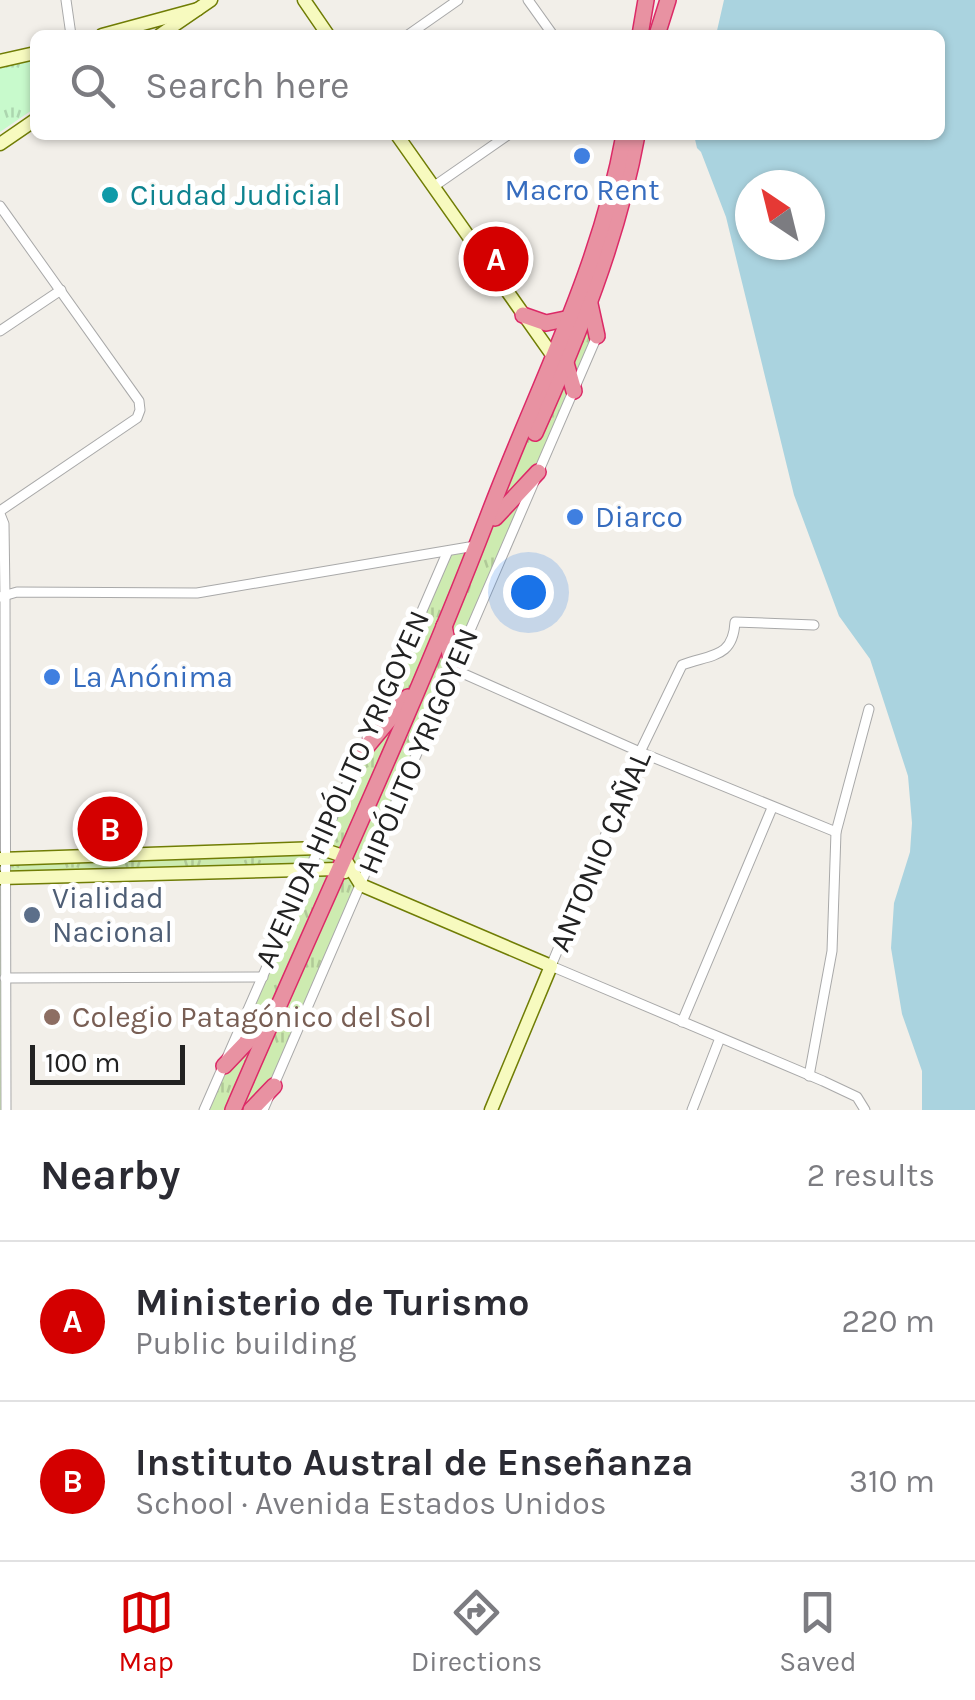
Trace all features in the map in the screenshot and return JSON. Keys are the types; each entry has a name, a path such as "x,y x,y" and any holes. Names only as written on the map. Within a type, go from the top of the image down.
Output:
{"highway":[{"path":"641,30 646,0"},
{"path":"657,30 664,0"},
{"name":"AVENIDA HIPÓLITO YRIGOYEN","path":"478,546 495,518 560,361 570,318 610,204 623,140"},
{"name":"AVENIDA HIPÓLITO YRIGOYEN","path":"233,1110 478,546 560,361 590,304 623,202 637,140"},
{"path":"590,304 597,336"},
{"path":"523,315 546,323 570,318"},
{"path":"560,361 574,390"},
{"path":"495,518 538,472"},
{"path":"444,626 453,668"},
{"path":"359,756 420,682"},
{"path":"224,1066 275,1012"},
{"path":"250,1110 274,1086"}],"main road":[{"path":"304,0 325,30"},
{"path":"118,30 204,3"},
{"path":"167,30 204,3"},
{"path":"0,62 30,54"},
{"path":"0,144 30,123"},
{"path":"400,140 523,315 560,361"},
{"path":"3,860 320,848 359,881 552,966"},
{"path":"3,879 309,871 340,863"},
{"name":"ANTONIO CAÑAL","path":"491,1110 552,966"}],"street":[{"path":"66,0 70,30"},
{"path":"415,30 458,0"},
{"path":"528,0 549,30"},
{"path":"433,188 501,140"},
{"path":"0,206 139,401 140,410 137,418 0,513 4,524 6,1110"},
{"path":"0,332 61,290"},
{"name":"HIPÓLITO YRIGOYEN","path":"263,1110 597,336"},
{"path":"2,596 17,592 197,594 478,546"},
{"name":"HIPÓLITO YRIGOYEN","path":"204,1110 447,552"},
{"name":"ANTONIO CAÑAL","path":"552,966 640,752 682,665 729,648 736,622 814,625"},
{"path":"453,668 640,752 836,832"},
{"path":"809,1076 832,951 836,832 869,709"},
{"path":"682,1022 772,808"},
{"path":"552,966 857,1096 865,1110"},
{"path":"6,978 263,977"},
{"path":"692,1110 720,1038"}],"green space":[{"path":"30,59 30,111 0,132 0,67"},
{"path":"590,304 597,336 263,1110 204,1110 309,872 7,879 6,1110 0,1110 0,514 6,860 319,848 447,553 478,545"}],"water":[{"path":"724,0 975,0 975,1110 922,1110 922,1071 902,1014 891,948 894,903 910,852 908,776 870,659 839,616 794,495 737,260 825,260 825,170 735,170 735,254 726,217 695,140 945,140 945,30 717,30"}],"place":[{"name":"Macro Rent","path":"582,156"},
{"name":"Ciudad Judicial","path":"110,195"},
{"name":"Ministerio de Turismo","path":"496,259"},
{"name":"Diarco","path":"575,517"},
{"name":"La Anónima","path":"52,677"},
{"name":"Instituto Austral de Enseñanza","path":"110,829"},
{"name":"Vialidad Nacional","path":"32,915"},
{"name":"Colegio Patagónico del Sol","path":"52,1017"}]}
